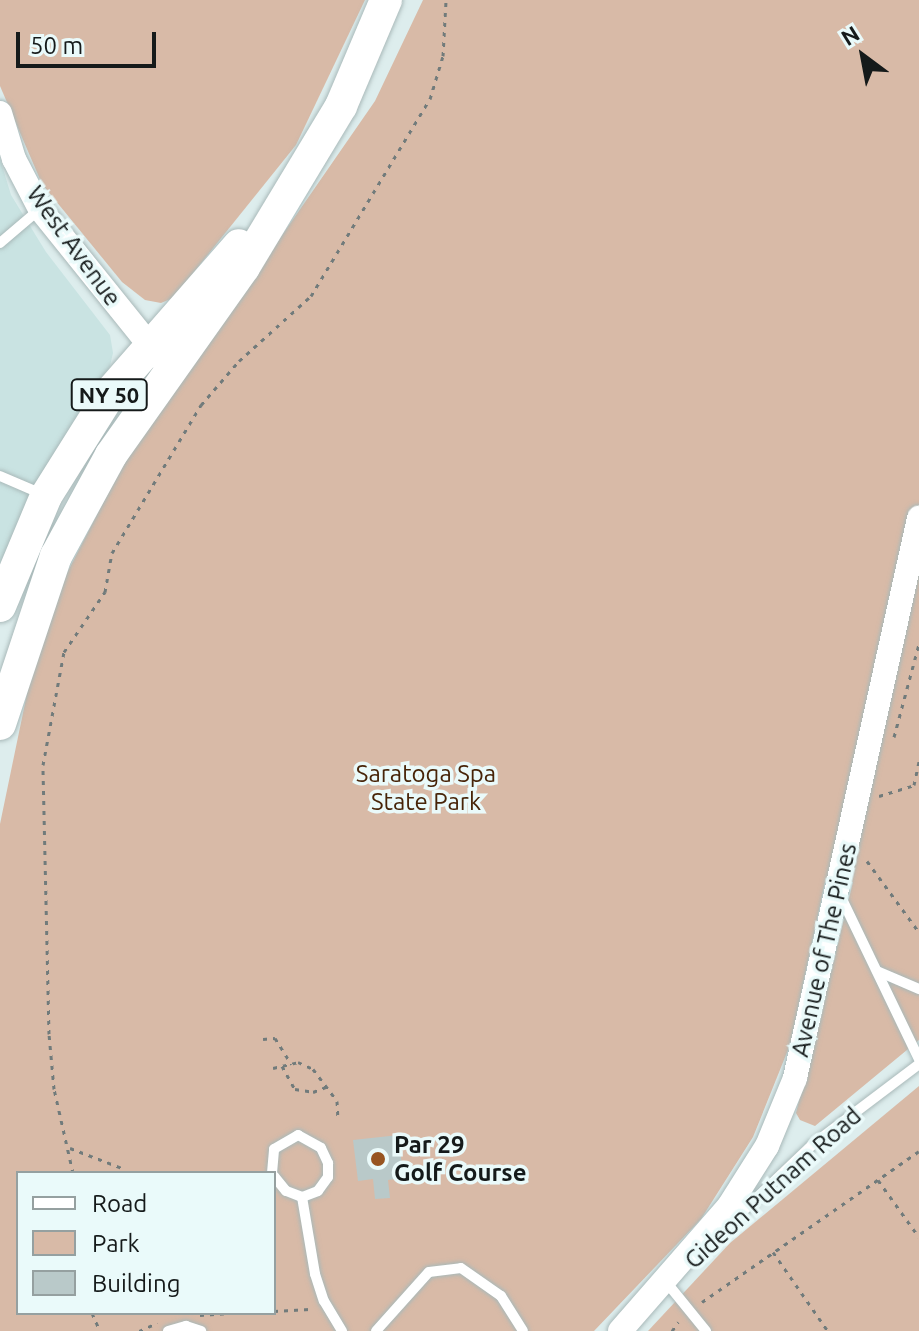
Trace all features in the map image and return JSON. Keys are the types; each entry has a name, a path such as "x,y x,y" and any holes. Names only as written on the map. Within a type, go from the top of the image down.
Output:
{"highway":[{"name":"NY 50","path":"0,724 56,556 111,455 158,357 226,256 269,219 341,106 386,0"},
{"name":"NY 50","path":"0,606 46,496 113,389 158,357"}],"street":[{"name":"West Avenue","path":"0,113 14,159 40,209 158,357"},
{"name":"Avenue of The Pines","path":"620,1331 666,1284 729,1206 767,1146 795,1078 840,894 919,518"}],"lane":[{"path":"0,243 40,209"},
{"path":"0,476 46,496"},
{"path":"840,894 919,1061"},
{"path":"877,971 919,989"},
{"name":"Gideon Putnam Road","path":"666,1284 812,1145 919,1061"},
{"path":"275,1171 274,1149 298,1135 310,1139 328,1163 328,1177 318,1191 302,1197"},
{"path":"276,1181 302,1197 315,1274 342,1331"},
{"path":"376,1331 429,1272 461,1268 501,1296 523,1331"},
{"path":"666,1284 706,1331"},
{"path":"168,1331 186,1326 201,1331"}],"path":[{"path":"73,1171 70,1148 54,1089 49,1034 43,765 64,652 105,592 112,553 201,405 239,361 311,296 430,99 443,56 446,0"},
{"path":"891,750 919,644"},
{"path":"878,796 914,785 919,762"},
{"path":"875,811 883,781"},
{"path":"865,858 919,932"},
{"path":"263,1039 275,1038 291,1064"},
{"path":"273,1068 291,1064 313,1069 329,1086 338,1118"},
{"path":"282,1066 295,1089 313,1092 329,1086"},
{"path":"70,1148 122,1168"},
{"path":"692,1311 718,1286 773,1252 919,1151"},
{"path":"878,1180 919,1237"},
{"path":"773,1252 828,1331"},
{"path":"276,1311 317,1308"}],"shaded area":[{"path":"0,159 11,195 46,252 110,335 113,353 109,370 19,520 0,567"}],"green space":[{"path":"0,0 365,0 296,145 173,298 161,303 145,300 122,282 42,184 0,86"},
{"name":"Saratoga Spa State Park","path":"423,0 919,0 919,1040 815,1126 800,1120 796,1113 853,882 825,882 790,1045 753,1137 701,1219 594,1331 0,1331 0,824 29,684 66,575 121,468 375,101"},
{"path":"919,1086 919,1331 648,1331 730,1243"}],"building":[{"name":"Par 29 Golf Course","path":"399,1135 403,1178 388,1180 390,1198 375,1199 373,1179 358,1181 353,1140"}],"place":[{"name":"Par 29 Golf Course","path":"378,1159"}]}
